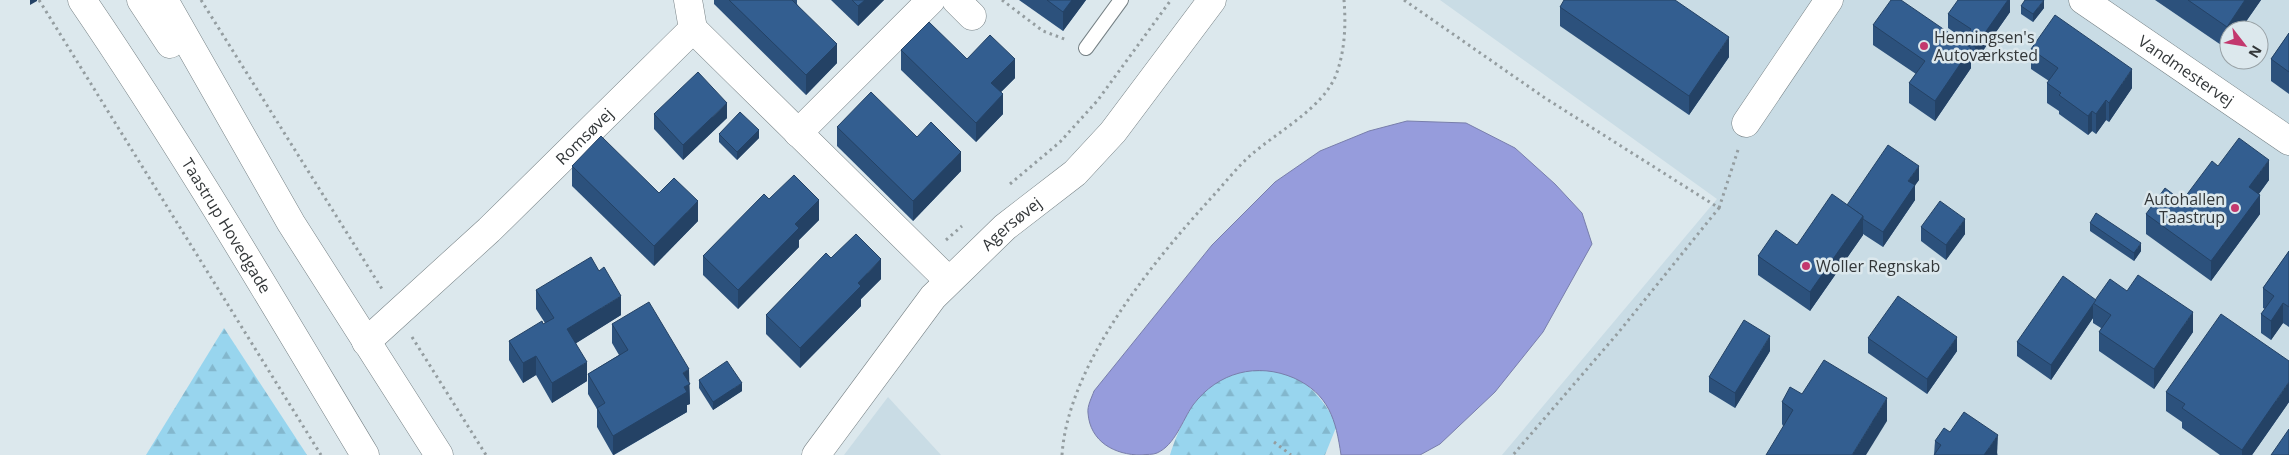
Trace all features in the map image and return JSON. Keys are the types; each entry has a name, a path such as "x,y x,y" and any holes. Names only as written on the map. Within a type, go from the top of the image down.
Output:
{"street":[{"name":"Taastrup Hovedgade","path":"82,0 132,74 213,202 366,455"},
{"path":"141,0 248,166 291,223"},
{"path":"164,0 291,223 439,455"},
{"path":"688,0 693,29 948,280"},
{"path":"798,133 931,0"},
{"name":"Agersøvej","path":"816,455 932,297 1005,226 1075,173 1113,132 1212,0"},
{"path":"1746,123 1829,0"},
{"name":"Vandmestervej","path":"2082,0 2289,142"},
{"name":"Romsøvej","path":"366,342 489,230 693,29"}],"lane":[{"path":"1086,48 1121,0"}],"path":[{"path":"39,0 321,455"},
{"path":"201,0 486,455"},
{"path":"1002,0 1043,31 1086,48"},
{"path":"1062,455 1063,440 1080,381 1124,306 1179,233 1251,155 1314,106 1336,76 1347,28 1344,0"},
{"path":"1404,0 1568,113 1718,208"},
{"path":"1513,455 1618,333 1718,208 1746,123"},
{"path":"1274,442 1290,455"}],"shaded area":[{"path":"1440,0 2289,0 2289,455 1502,455 1717,199"},
{"path":"1407,121 1466,123 1515,148 1555,184 1582,213 1592,244 1543,332 1495,392 1440,444 1420,455 1341,455 1333,419 1323,400 1306,384 1280,373 1266,371 1239,373 1214,385 1193,405 1169,444 1157,453 1141,455 1122,453 1099,439 1093,432 1088,413 1094,391 1212,245 1275,182 1320,151 1369,131"},
{"path":"888,397 941,455 844,455"}],"green space":[{"path":"224,328 307,455 146,455"},
{"path":"1247,370 1278,371 1288,374 1314,391 1337,425 1325,455 1170,455 1182,424 1201,394 1217,381"}],"building":[{"path":"729,0 792,0 837,44 806,75"},
{"path":"852,0 865,0 858,6"},
{"path":"1047,0 1072,0 1063,12"},
{"path":"1564,0 1675,0 1729,37 1689,96 1560,7"},
{"path":"1891,0 1901,0 1971,48 1935,101 1909,83 1925,61 1873,25"},
{"path":"1958,0 2008,0 1975,47 1964,39 1971,29 1948,14"},
{"path":"2025,0 2044,0 2033,14 2021,6"},
{"path":"2188,0 2245,0 2232,20 2219,21"},
{"path":"2055,15 2132,69 2109,103 2106,100 2096,114 2092,111 2088,116 2059,95 2061,93 2047,83 2058,68 2031,49"},
{"path":"929,22 967,59 990,35 1015,59 991,83 1003,94 976,123 901,50"},
{"path":"2289,33 2289,72 2271,59"},
{"path":"698,72 727,103 683,145 654,114"},
{"path":"871,92 917,137 931,122 961,152 913,201 837,127"},
{"path":"740,112 759,130 737,152 719,134"},
{"path":"601,136 659,193 674,178 698,201 654,246 572,166"},
{"path":"2239,138 2269,160 2249,187 2260,195 2211,261 2146,214 2165,188 2182,201 2212,161 2218,166"},
{"path":"1888,145 1919,166 1908,181 1915,185 1883,232 1863,219 1863,216 1847,205"},
{"path":"794,175 819,200 795,224 799,228 738,290 703,256 764,194 769,199"},
{"path":"1832,194 1863,216 1810,292 1758,256 1776,230 1797,245"},
{"path":"1940,201 1965,219 1946,245 1921,227"},
{"path":"2096,213 2141,243 2134,253 2090,223"},
{"path":"856,234 881,259 858,283 861,286 800,348 766,315 826,253 831,258"},
{"path":"2289,251 2289,307 2283,303 2271,321 2261,314 2274,296 2263,288"},
{"path":"591,257 599,271 604,267 621,296 567,329 587,362 552,383 536,356 523,363 509,341 542,321 543,324 554,318 536,290"},
{"path":"2138,275 2193,312 2154,369 2099,332 2111,315 2093,303 2110,279 2127,291"},
{"path":"2063,276 2096,300 2051,365 2017,342"},
{"path":"1898,296 1957,337 1927,379 1868,338"},
{"path":"649,302 689,369 683,373 690,384 684,387 687,392 613,436 597,408 605,403 588,374 628,350 612,324"},
{"path":"2221,314 2289,361 2289,382 2242,450 2182,408 2185,404 2166,392"},
{"path":"1744,320 1770,336 1735,393 1709,377"},
{"path":"1824,360 1887,398 1852,455 1766,455 1793,410 1782,402 1790,387 1802,394"},
{"path":"727,361 742,383 713,402 699,380"},
{"path":"1964,412 1998,435 1984,455 1934,455 1941,445 1935,441 1944,428 1950,432"},
{"path":"2289,429 2289,455 2271,455"}],"place":[{"name":"Henningsen's Autoværksted","path":"1924,46"},
{"name":"Autohallen Taastrup","path":"2235,208"},
{"name":"Woller Regnskab","path":"1806,266"}]}
